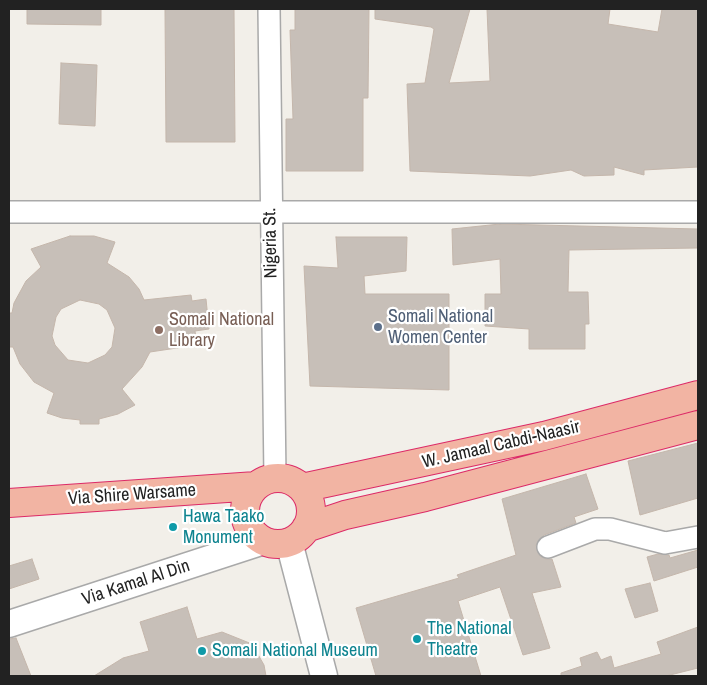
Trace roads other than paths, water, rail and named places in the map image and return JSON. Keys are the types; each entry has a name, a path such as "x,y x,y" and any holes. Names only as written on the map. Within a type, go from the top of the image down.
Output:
{"highway":[{"name":"W. Jamaal Cabdi-Naasir","path":"302,488 544,436 698,395"},
{"name":"W. Jamaal Cabdi-Naasir","path":"286,537 345,515 425,497 698,425"},
{"path":"290,480 302,488 309,497 311,518 286,537 252,530 245,516 245,505 265,482 290,480"},
{"name":"Via Shire Warsame","path":"9,503 265,482"}],"street":[{"name":"Nigeria St.","path":"265,482 271,212 269,9"},
{"path":"9,212 698,212"},
{"path":"548,547 595,529 610,529 665,543 698,537"},
{"path":"286,537 324,676"},
{"name":"Via Kamal Al Din","path":"9,624 286,537"}],"place":[{"name":"Somali National Women Center","path":"378,327"},
{"name":"Somali National Library","path":"159,330"},
{"name":"Hawa Taako Monument","path":"173,527"},
{"name":"The National Theatre","path":"417,639"},
{"name":"Somali National Museum","path":"202,651"}]}
